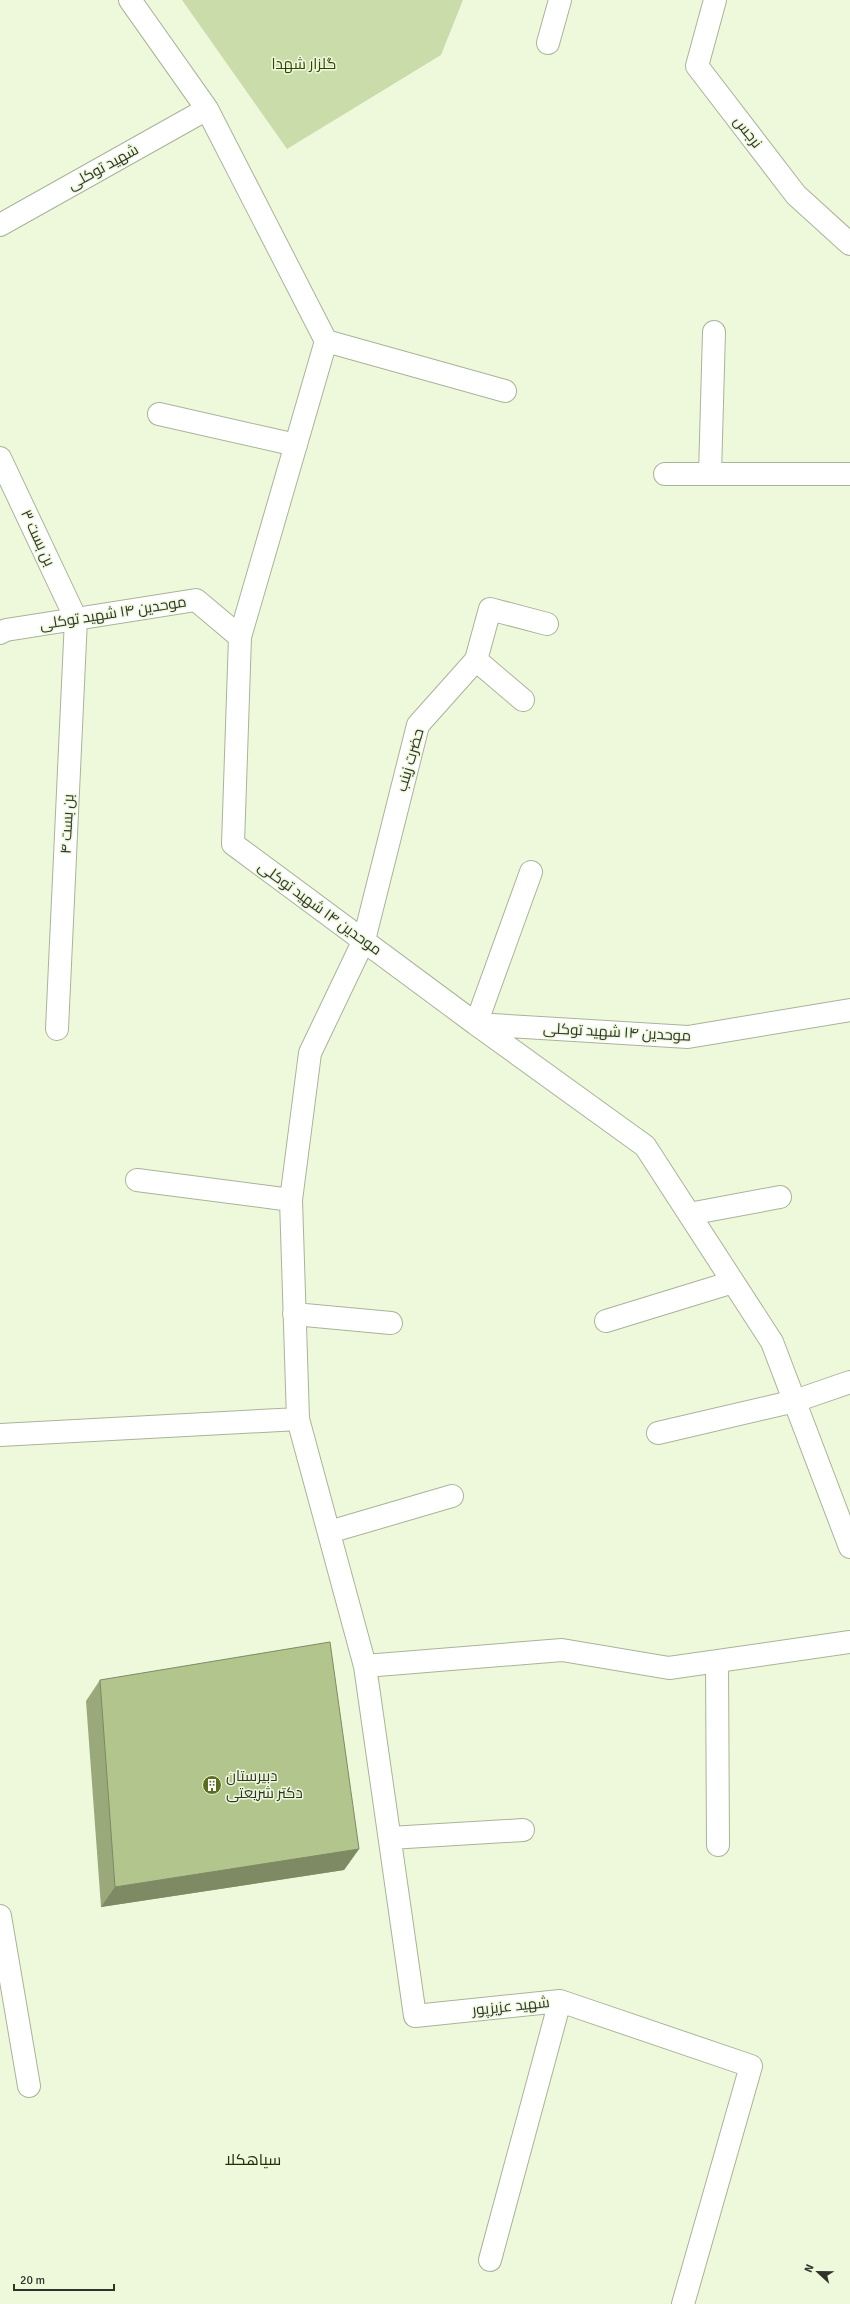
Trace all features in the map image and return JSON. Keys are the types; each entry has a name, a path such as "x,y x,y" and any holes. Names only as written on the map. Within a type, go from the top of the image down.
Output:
{"street":[{"path":"130,0 207,108 326,341 240,637"},
{"path":"548,43 560,0"},
{"name":"نرجس","path":"715,0 697,66 796,195 850,244"},
{"name":"شهید توکلی","path":"0,225 207,108"},
{"path":"710,474 714,332"},
{"path":"326,341 505,391"},
{"path":"159,414 296,445"},
{"name":"بن بست ۳","path":"0,458 76,619"},
{"path":"665,474 850,474"},
{"name":"موحدین ۱۴ شهید توکلی","path":"0,633 196,600 240,637 234,844 476,1024 688,1037 850,1010"},
{"name":"حضرت زینب","path":"294,1314 291,1200 310,1053 364,940 418,725 476,660 490,609 547,624"},
{"name":"بن بست ۴","path":"57,1030 76,619"},
{"path":"476,660 523,700"},
{"path":"531,872 476,1024 645,1146 772,1342 850,1546"},
{"path":"137,1180 291,1200"},
{"path":"689,1214 780,1197"},
{"path":"606,1321 733,1282"},
{"path":"294,1314 391,1323"},
{"name":"شهید عزیزپور","path":"294,1314 298,1419 366,1666 415,2016 560,2001 751,2066 683,2304"},
{"path":"658,1433 795,1401 850,1382"},
{"path":"0,1435 298,1419"},
{"path":"329,1532 452,1496"},
{"path":"366,1666 562,1650 669,1668 850,1642"},
{"path":"717,1661 718,1845"},
{"path":"390,1838 524,1830"},
{"path":"0,1916 29,2086"},
{"path":"490,2260 560,2001"}],"green space":[{"name":"گلزار شهدا","path":"182,0 463,0 441,55 287,149"}],"building":[{"name":"دبیرستان دکتر شریعتی","path":"330,1642 359,1849 115,1887 100,1680"}],"place":[{"name":"دبیرستان دکتر شریعتی","path":"212,1785"}],"district":[{"name":"سیاهکلا","path":"253,2160"}]}
